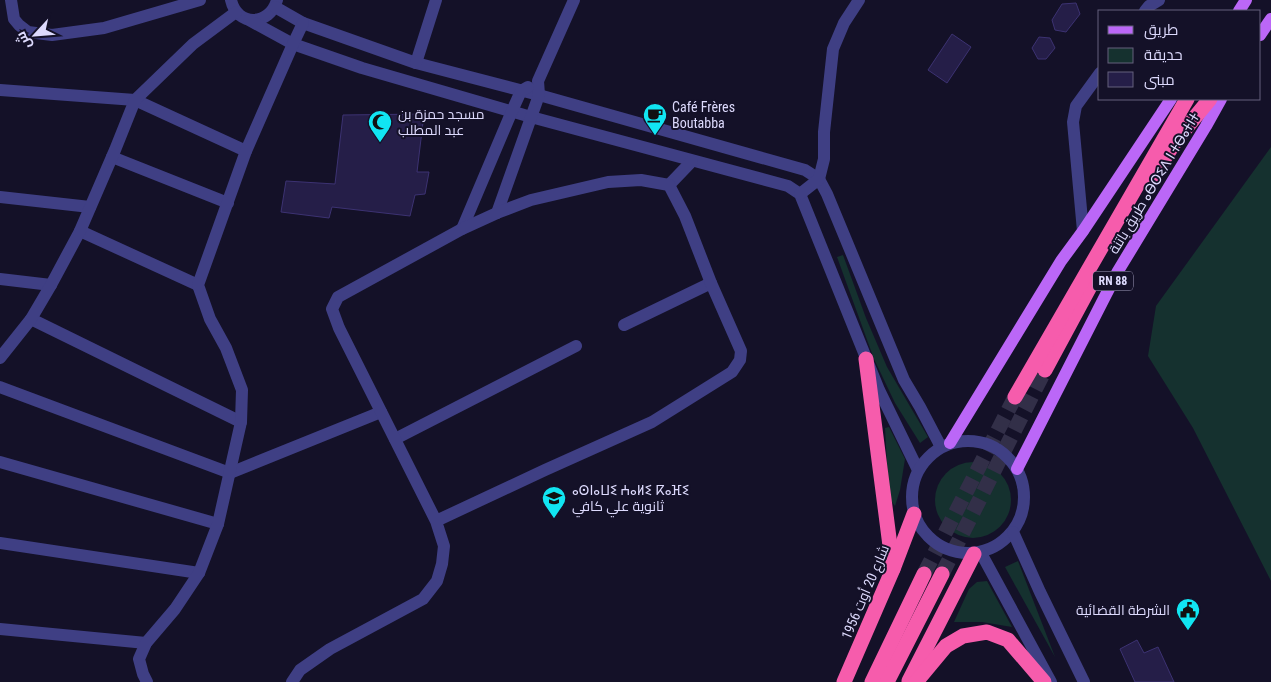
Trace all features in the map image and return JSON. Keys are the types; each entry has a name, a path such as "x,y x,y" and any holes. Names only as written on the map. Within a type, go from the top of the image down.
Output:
{"highway":[{"path":"1015,397 1186,100"},
{"path":"1045,370 1139,198 1178,139 1209,100"},
{"path":"866,359 893,569"},
{"name":"شارع 20 أوت 1956","path":"844,682 893,569 914,514"},
{"path":"908,682 978,553"},
{"path":"872,682 924,574"},
{"path":"886,682 942,574"},
{"path":"916,682 946,646 963,636 987,632 1008,640 1044,682"}],"main road":[{"path":"1261,34 1271,19"},
{"name":"طريق باتنة ⴰⴱⵔⵉⴷ ⵏ ⵜⴱⴰⵜⵏⵜ","path":"945,445 1062,261 1170,100"},
{"name":"طريق باتنة ⴰⴱⵔⵉⴷ ⵏ ⵜⴱⴰⵜⵏⵜ","path":"1017,470 1118,271 1220,100"}],"street":[{"path":"11,0 14,18 19,25 28,32 52,35 104,28 200,0"},
{"path":"231,0 232,6 242,17 292,44 362,68 531,117 788,186 800,194 879,390 918,470"},
{"path":"416,63 436,0"},
{"path":"497,213 540,96 538,80 574,0"},
{"path":"800,194 819,179 824,159 824,132 833,49 844,22 859,0"},
{"path":"1146,10 1159,0"},
{"path":"249,20 264,18 270,14 276,4 303,22 416,63 778,161 805,170 819,179 827,194 904,380 945,445"},
{"path":"0,358 31,319 80,231 135,100 193,44 236,12"},
{"path":"147,682 139,659 146,643 175,609 199,573 218,524 241,422 242,390 226,348 210,319 198,285 246,151 303,22"},
{"path":"1083,231 1072,122 1076,106 1098,76"},
{"path":"462,229 521,91 538,80"},
{"path":"0,90 135,100 246,151"},
{"path":"112,157 228,203"},
{"path":"669,185 692,161"},
{"path":"292,682 300,670 330,649 423,599 437,581 442,564 444,546 436,521 339,328 332,309 338,297 462,229 531,200 608,182 641,180 669,185"},
{"path":"436,521 652,422 732,372 740,360 742,351 711,283 685,216 669,185"},
{"path":"0,197 90,207"},
{"path":"80,231 198,285"},
{"path":"0,279 51,285"},
{"path":"624,325 711,283"},
{"path":"31,319 241,422"},
{"path":"395,439 576,346"},
{"path":"0,387 230,473 381,412"},
{"path":"965,441 980,442 995,448 1008,457 1017,470 1023,485 1024,502 1021,518 1013,532 993,548 978,553 958,553 944,548 931,540 920,528 911,503 913,481 918,470 928,457 945,445 965,441"},
{"path":"0,462 218,524"},
{"path":"1013,532 1084,682"},
{"path":"0,544 199,573"},
{"path":"978,553 1051,682"},
{"path":"0,629 146,643"}],"green space":[{"path":"1271,147 1271,581 1193,428 1148,356 1156,306"},
{"path":"843,255 866,318 887,367 928,437 920,443 895,403 874,359 837,257"},
{"path":"889,427 905,459 900,490 895,506 889,498 885,428"},
{"path":"966,462 980,462 994,468 1005,479 1011,493 1008,515 1000,527 980,538 966,538 952,532 941,521 935,507 935,493 941,479 952,468"},
{"path":"1018,561 1055,657 1005,567"},
{"path":"987,581 1012,627 982,622 954,622 969,589 977,582"}],"building":[{"path":"1076,3 1080,14 1066,32 1055,30 1052,20 1062,4"},
{"path":"952,34 971,47 947,83 928,70"},
{"path":"1039,37 1050,38 1055,48 1046,59 1038,59 1032,48"},
{"name":"مسجد حمزة بن عبد المطلب","path":"424,114 417,172 429,172 425,194 415,195 410,216 332,207 329,218 281,212 286,181 335,184 343,115"},
{"path":"1137,640 1144,653 1158,647 1174,682 1135,682 1120,649"}],"tunnel":[{"path":"942,574 1045,370"},
{"path":"924,574 1015,397"}],"place":[{"name":"Café Frères Boutabba","path":"655,136"},
{"name":"مسجد حمزة بن عبد المطلب","path":"380,143"},
{"name":"ⴰⵙⵏⴰⵡⵉ ⵄⴰⵍⵉ ⴽⴰⴼⵉ ثانوية علي كافي","path":"554,519"},
{"name":"الشرطة القضائية","path":"1188,631"}]}
